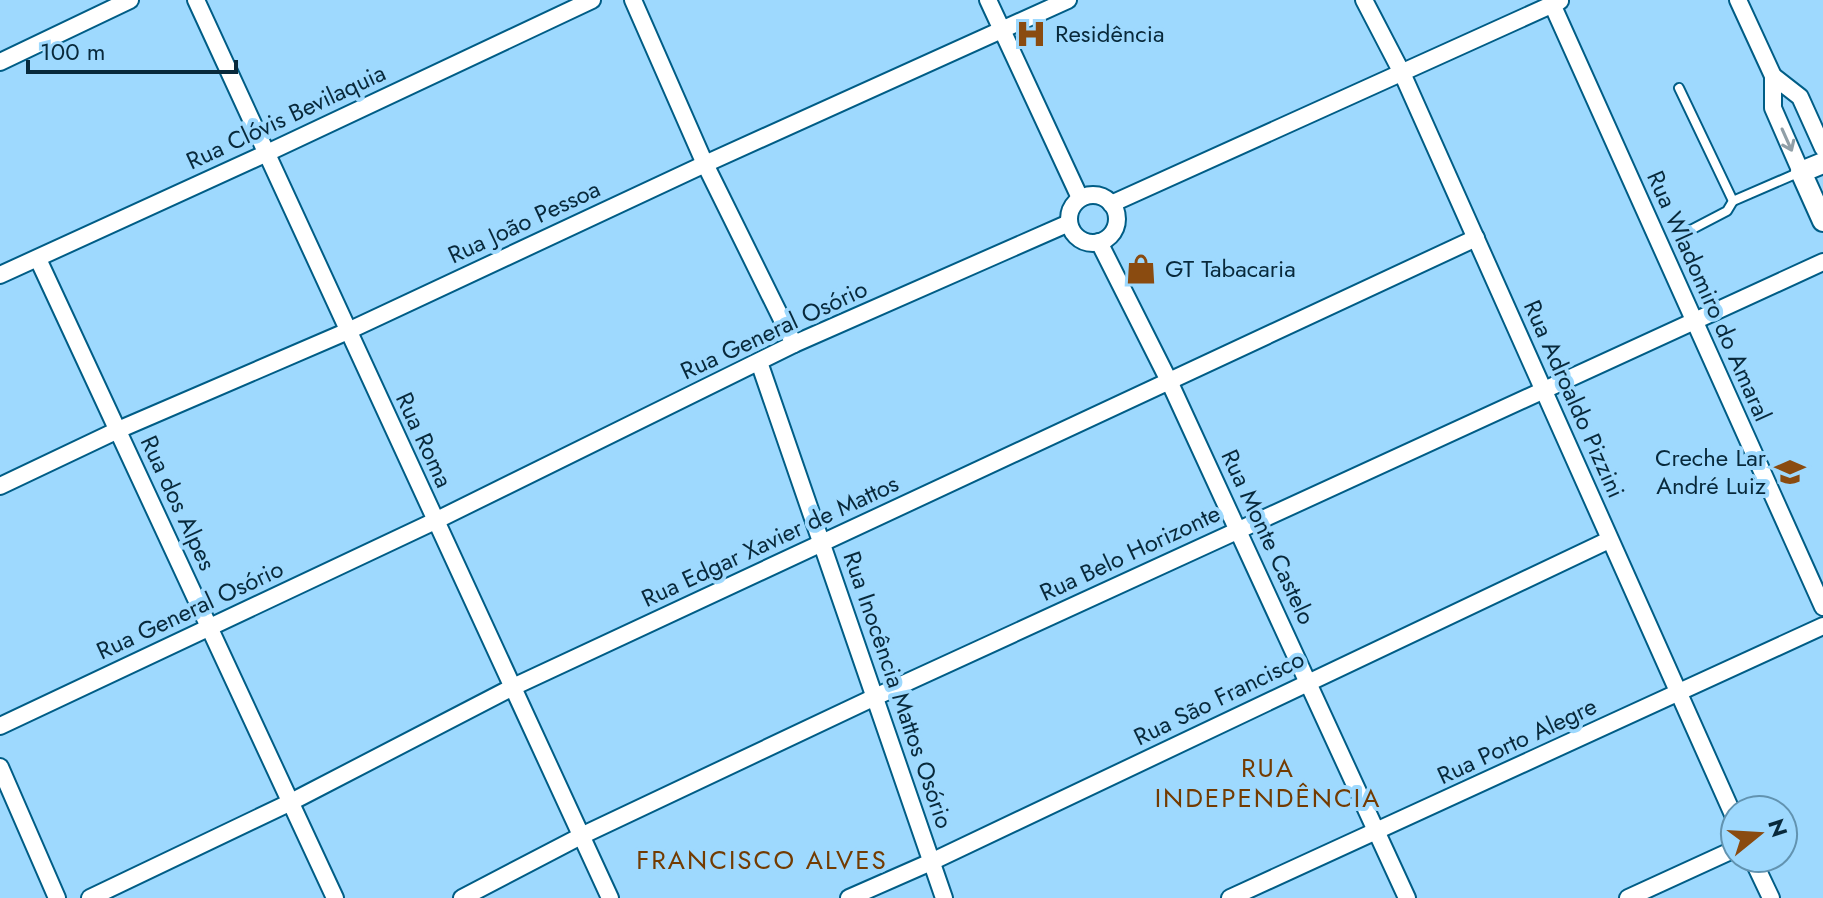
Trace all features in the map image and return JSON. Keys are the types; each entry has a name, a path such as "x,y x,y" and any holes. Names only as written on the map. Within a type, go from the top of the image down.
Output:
{"street":[{"path":"0,62 130,0"},
{"name":"Rua Roma","path":"196,0 610,898"},
{"name":"Rua Clóvis Bevilaquia","path":"0,275 592,0"},
{"path":"633,0 705,164 794,344"},
{"path":"988,0 1080,198"},
{"name":"Rua João Pessoa","path":"0,486 118,430 348,331 705,164 1068,0"},
{"name":"Rua Adroaldo Pizzini","path":"1364,0 1402,73 1724,794"},
{"path":"1738,0 1773,76 1773,108 1801,172 1817,195 1823,221"},
{"path":"1111,204 1556,2"},
{"name":"Rua Wladomiro do Amaral","path":"1556,2 1694,321 1823,607"},
{"path":"1773,76 1800,97 1823,148"},
{"path":"1801,172 1823,163"},
{"path":"1095,195 1111,204 1116,225 1107,238 1093,243 1078,238 1069,223 1070,210 1080,198 1095,195"},
{"name":"Rua General Osório","path":"0,726 435,521 794,344 1069,223"},
{"name":"Rua Edgar Xavier de Mattos","path":"90,898 291,802 513,687 1476,238"},
{"name":"Rua Monte Castelo","path":"1099,242 1169,381 1407,898"},
{"name":"Rua dos Alpes","path":"38,259 335,898"},
{"name":"Rua Belo Horizonte","path":"462,898 581,836 875,697 1823,262"},
{"name":"Rua Inocência Mattos Osório","path":"759,362 944,898"},
{"name":"Rua São Francisco","path":"849,898 1609,540"},
{"name":"Rua Porto Alegre","path":"1230,898 1823,626"},
{"path":"0,767 57,898"},
{"path":"1628,898 1719,856"},
{"path":"1760,874 1771,898"}],"lane":[{"path":"1679,88 1733,201"},
{"path":"1681,235 1727,211 1733,201 1801,172"}],"place":[{"name":"Residência","path":"1031,34"},
{"name":"GT Tabacaria","path":"1141,269"},
{"name":"Creche Lar André Luiz","path":"1790,472"}],"district":[{"name":"RUA INDEPENDÊNCIA","path":"1268,783"},
{"name":"FRANCISCO ALVES","path":"762,860"}]}
